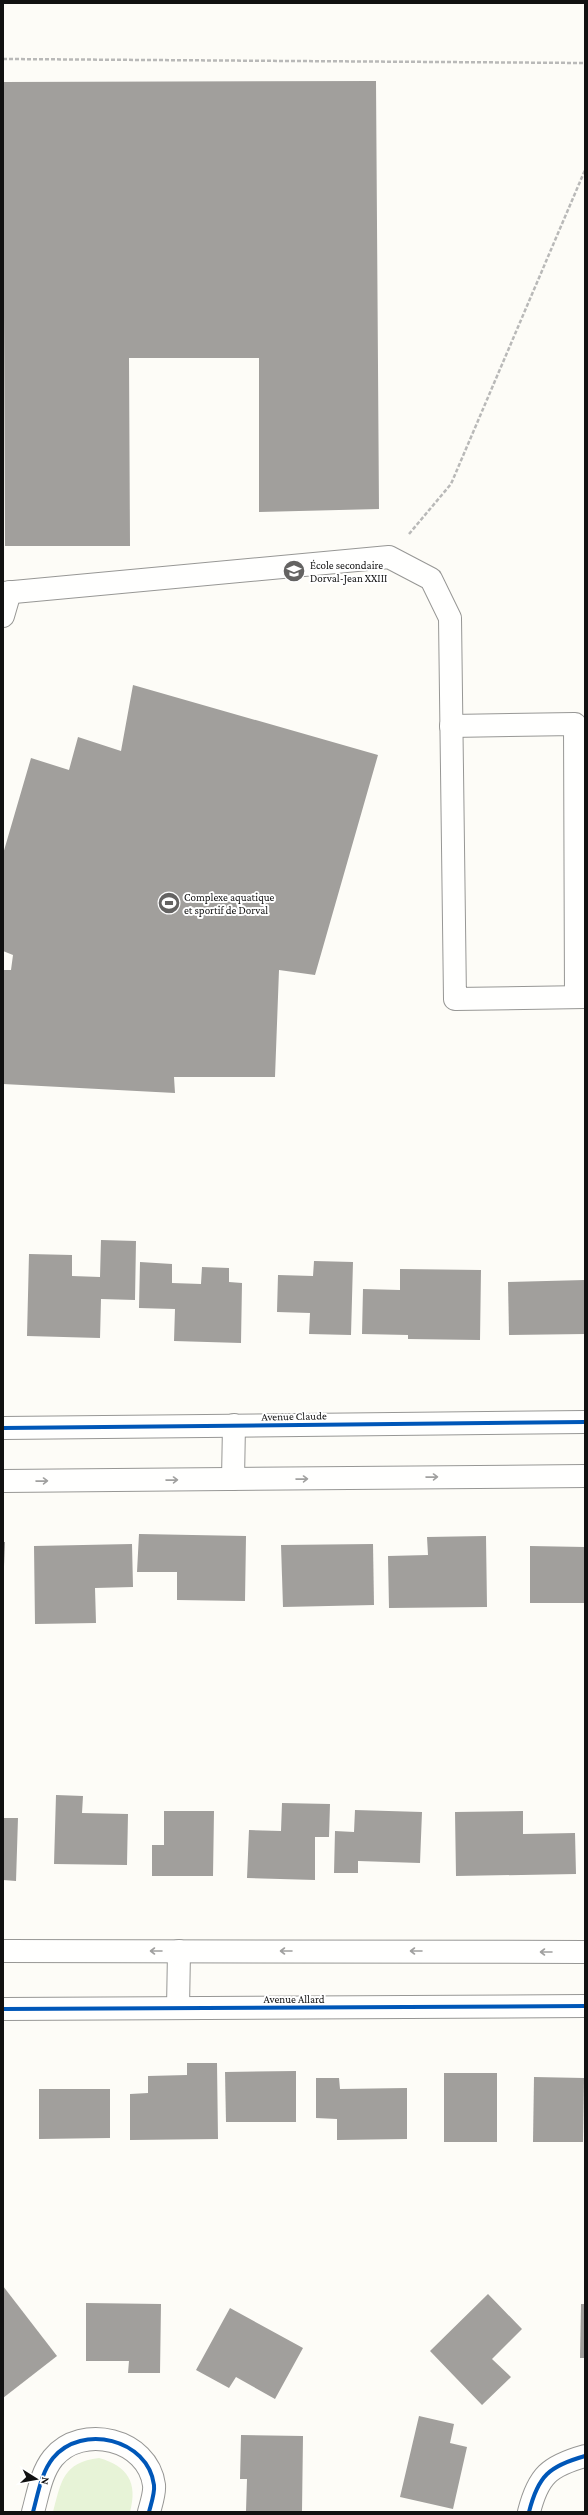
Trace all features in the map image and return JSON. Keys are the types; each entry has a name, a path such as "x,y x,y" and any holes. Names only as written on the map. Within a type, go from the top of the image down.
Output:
{"street":[{"path":"3,616 7,592 389,557 431,579 450,618 451,726 455,999 580,997 574,724 451,726"},
{"name":"Avenue Claude","path":"3,1428 585,1422"},
{"path":"233,1479 234,1426"},
{"path":"3,1481 585,1476"},
{"path":"3,1951 585,1952"},
{"path":"178,2008 179,1951"},
{"name":"Avenue Allard","path":"3,2009 585,2006"},
{"path":"33,2512 42,2478 54,2456 75,2442 100,2439 127,2447 138,2455 147,2465 154,2486 148,2512"},
{"path":"529,2512 533,2495 541,2479 552,2469 585,2456"}],"path":[{"path":"3,59 585,63"},
{"path":"389,557 451,484 585,170"}],"green space":[{"path":"99,2458 109,2461 117,2466 124,2471 128,2477 133,2492 130,2512 53,2512 58,2491 66,2475 71,2469 87,2460"}],"building":[{"path":"376,81 379,509 259,512 259,358 129,358 130,546 5,546 3,82"},
{"name":"Complexe aquatique et sportif de Dorval","path":"133,685 378,755 315,975 279,970 275,1077 174,1077 175,1093 3,1084 3,970 11,970 13,955 3,951 3,854 31,758 69,770 78,737 121,751"},
{"path":"101,1240 136,1241 135,1300 101,1299 100,1338 27,1336 29,1254 72,1255 72,1276 100,1277"},
{"path":"314,1261 353,1262 351,1335 309,1334 310,1313 277,1312 278,1275 313,1276"},
{"path":"140,1262 172,1264 172,1283 201,1284 202,1267 229,1268 229,1282 242,1283 241,1343 174,1341 175,1309 139,1308"},
{"path":"400,1269 481,1270 480,1340 408,1339 408,1335 362,1334 363,1289 400,1290"},
{"path":"585,1280 585,1334 509,1335 508,1282"},
{"path":"139,1534 246,1536 245,1601 177,1600 177,1572 137,1572"},
{"path":"486,1536 487,1607 389,1608 388,1556 428,1555 427,1537"},
{"path":"3,1542 5,1542 4,1566 3,1566"},
{"path":"132,1544 133,1587 95,1588 96,1623 35,1624 34,1546"},
{"path":"373,1544 374,1605 283,1607 281,1545"},
{"path":"530,1546 585,1547 585,1603 530,1603"},
{"path":"56,1795 83,1796 82,1813 128,1814 127,1865 54,1864"},
{"path":"282,1803 330,1804 329,1837 315,1837 315,1880 247,1878 249,1830 281,1831"},
{"path":"355,1810 422,1812 420,1863 358,1861 358,1873 334,1873 335,1831 354,1832"},
{"path":"164,1811 214,1811 213,1876 152,1876 152,1845 164,1845"},
{"path":"523,1811 523,1834 575,1833 576,1874 456,1876 455,1812"},
{"path":"3,1818 18,1818 16,1881 3,1880"},
{"path":"187,2063 217,2063 218,2139 130,2140 130,2094 148,2093 148,2076 187,2075"},
{"path":"296,2071 296,2122 226,2122 225,2072"},
{"path":"444,2073 497,2073 497,2142 444,2142"},
{"path":"534,2077 584,2078 583,2142 533,2142"},
{"path":"316,2078 339,2078 340,2089 407,2088 407,2139 337,2140 337,2119 316,2118"},
{"path":"39,2089 110,2089 110,2138 39,2139"},
{"path":"3,2286 57,2356 3,2398"},
{"path":"488,2294 522,2329 492,2359 511,2377 482,2405 430,2351"},
{"path":"86,2303 161,2304 160,2373 128,2373 129,2361 86,2361"},
{"path":"581,2304 585,2304 585,2358 580,2358"},
{"path":"230,2308 303,2348 275,2399 236,2377 229,2388 196,2370"},
{"path":"419,2416 454,2424 450,2443 467,2447 453,2509 400,2497"},
{"path":"241,2435 303,2436 302,2511 246,2511 247,2479 240,2479"}],"cycle path":[{"path":"3,1428 585,1422"},
{"path":"3,2009 585,2006"},
{"path":"33,2512 43,2477 53,2458 65,2447 80,2441 96,2439 112,2441 127,2447 140,2456 149,2469 154,2485 153,2498 149,2512"},
{"path":"529,2512 536,2489 547,2474 562,2464 585,2456"}],"place":[{"name":"École secondaire Dorval-Jean XXIII","path":"294,571"},
{"name":"Complexe aquatique et sportif de Dorval","path":"169,903"}]}
